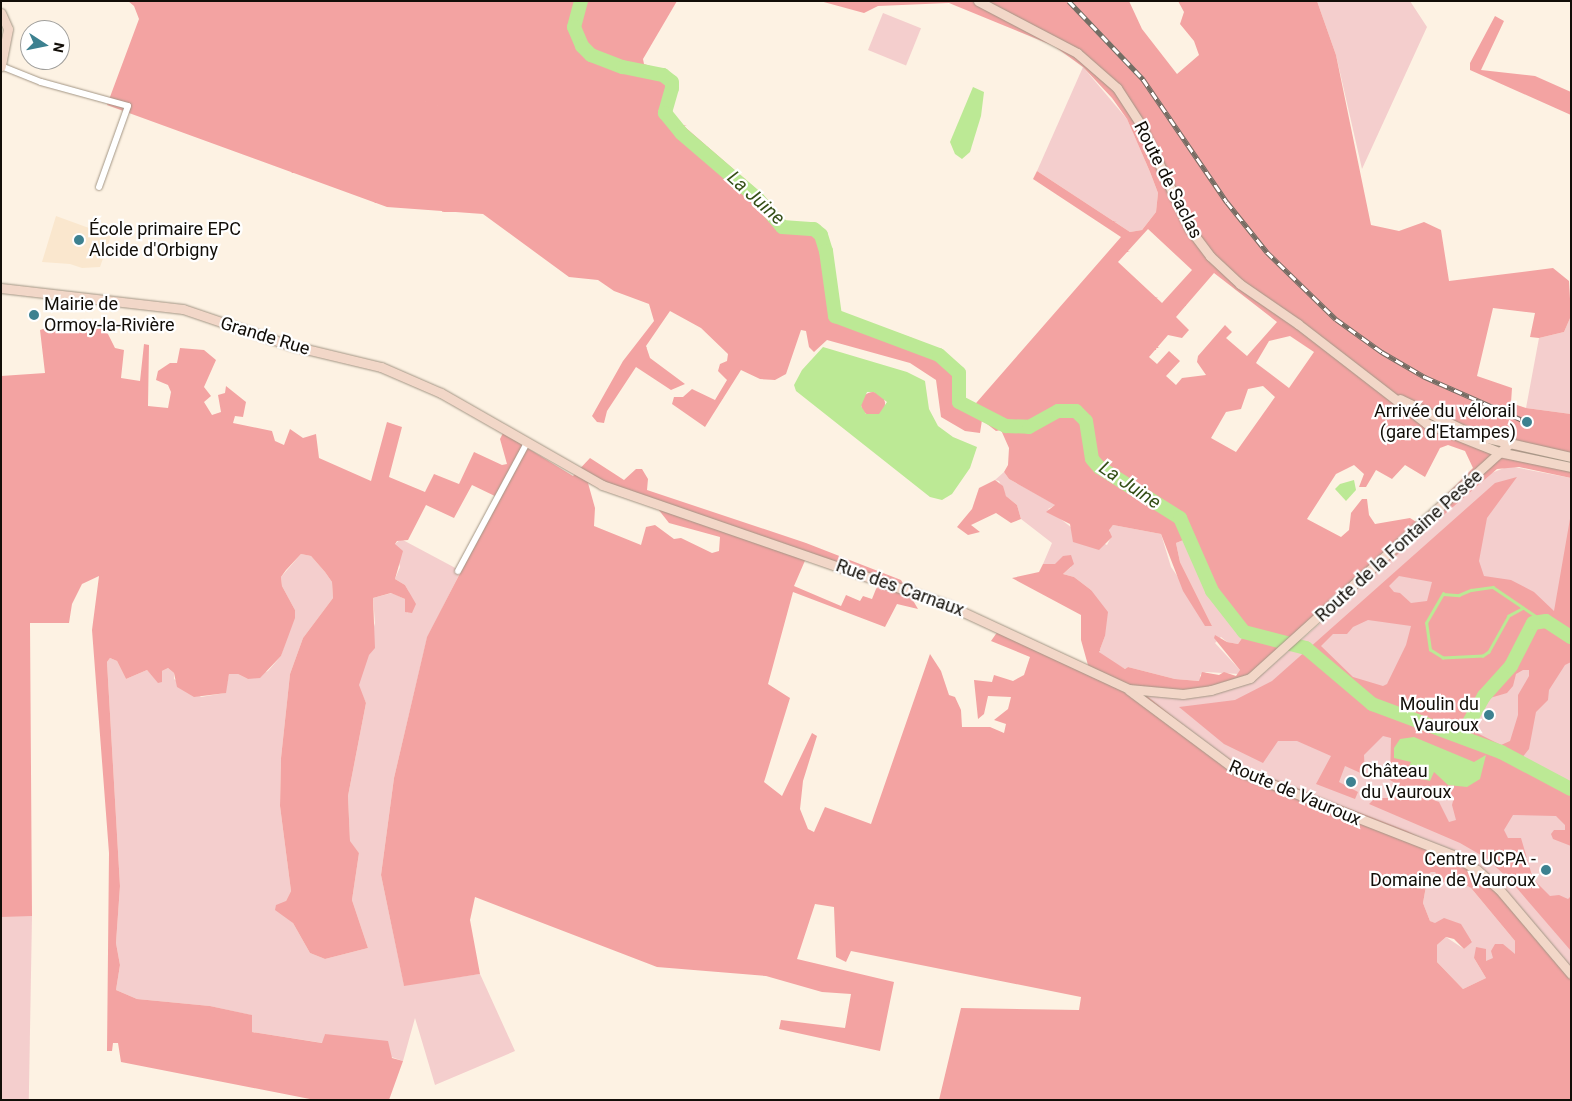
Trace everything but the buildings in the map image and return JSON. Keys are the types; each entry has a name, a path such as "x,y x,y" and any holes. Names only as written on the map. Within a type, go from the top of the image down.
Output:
{"street":[{"name":"Route de Saclas","path":"978,1 1077,53 1117,88 1141,125 1189,228 1210,256 1240,284 1298,324 1426,423 1499,452 1571,467"},
{"path":"1,13 8,29 1,66 41,82 128,106 99,187"},
{"name":"Grande Rue","path":"1,288 183,309 288,345 399,373 441,393 514,435"},
{"name":"Route de Saclas","path":"1382,389 1448,425 1508,445 1571,457"},
{"name":"Rue des Carnaux","path":"514,435 602,486 948,605 1129,689 1183,694 1211,690 1250,678 1282,651"},
{"path":"458,571 527,443"},
{"name":"Route de la Fontaine Pesée","path":"1282,651 1494,460 1499,452 1508,445"},
{"name":"Route de Vauroux","path":"1129,689 1236,770 1421,845 1453,855 1477,870 1499,889 1571,974"}],"shaded area":[{"path":"128,1 677,1 643,59 644,64 666,71 675,81 670,114 762,194 784,221 820,225 832,250 840,312 912,338 911,343 955,366 959,373 957,396 970,410 1121,237 1033,179 1037,171 1130,232 1142,230 1156,212 1158,193 1127,119 1112,98 1083,67 1054,46 949,3 878,6 864,13 820,1 1129,1 1142,29 1177,74 1199,55 1194,41 1180,24 1184,12 1178,1 1317,1 1336,55 1371,225 1399,231 1424,222 1441,230 1449,281 1553,268 1569,281 1571,316 1564,332 1539,338 1530,337 1535,313 1493,308 1477,376 1512,388 1511,403 1526,408 1571,414 1571,478 1519,467 1497,469 1251,681 1211,694 1146,695 1218,753 1258,773 1407,831 1479,867 1571,968 1571,1100 939,1100 961,1008 1079,1010 1081,997 851,951 846,962 836,957 834,907 815,904 797,959 894,982 880,1051 779,1029 781,1020 845,1028 851,994 822,992 766,976 657,967 475,897 470,920 480,974 404,986 381,875 394,778 427,637 499,498 472,485 454,518 426,505 408,540 397,541 395,544 403,551 395,579 405,585 416,604 412,613 405,612 405,599 391,593 373,598 375,648 369,655 359,685 366,703 348,796 350,841 359,853 352,900 368,948 325,959 310,953 293,923 275,910 276,905 286,901 291,891 280,806 281,758 290,674 303,638 333,598 332,582 311,556 301,554 281,577 282,586 295,610 295,618 281,656 260,678 248,679 238,674 229,674 226,693 194,697 177,687 174,673 168,668 162,671 162,682 158,683 147,670 126,679 117,661 110,658 107,662 120,886 116,943 120,965 116,990 137,999 210,1006 252,1015 252,1032 322,1043 325,1034 388,1041 392,1058 403,1061 389,1100 315,1100 121,1062 118,1043 113,1043 112,1051 107,1051 109,853 92,630 99,576 82,584 72,604 69,623 30,623 32,916 1,917 1,376 45,373 40,330 49,327 59,332 64,328 81,333 88,328 101,329 108,334 115,348 124,350 121,378 140,381 144,344 149,345 148,406 168,408 171,392 168,385 156,380 158,371 170,363 177,363 180,348 204,350 216,360 204,387 211,396 204,402 212,415 221,412 218,395 225,393 226,386 246,402 243,417 235,416 233,423 272,431 275,441 284,445 290,429 303,438 316,434 319,458 371,481 387,422 402,427 389,477 425,492 434,474 459,484 474,452 502,465 507,464 500,439 503,433 573,476 590,458 624,480 636,469 642,469 648,479 647,490 806,543 901,580 918,609 897,604 885,627 793,592 768,684 790,698 764,782 782,796 812,733 817,736 803,781 800,809 808,829 814,832 825,807 871,824 930,654 941,671 949,695 955,697 961,710 962,727 990,727 1004,733 1006,724 994,720 1008,709 1011,697 988,696 984,714 978,719 974,680 992,682 994,675 1013,681 1024,675 1030,657 991,641 998,631 1091,676 1081,640 1081,615 1012,578 1039,572 1043,564 1055,564 1063,556 1071,555 1074,564 1063,574 1074,577 1091,590 1108,612 1105,636 1099,652 1125,669 1128,667 1175,679 1199,681 1202,672 1219,675 1224,672 1236,676 1240,670 1214,638 1215,635 1227,642 1238,644 1249,628 1234,618 1216,594 1186,539 1176,543 1180,562 1212,626 1205,626 1183,591 1161,534 1113,525 1109,530 1112,537 1099,550 1073,542 1070,524 1046,512 1055,505 1009,479 1004,472 1008,465 1009,448 1001,430 996,431 982,420 980,433 965,431 941,417 936,380 910,363 827,340 814,352 809,347 806,331 801,330 786,374 775,380 760,379 741,370 705,427 672,404 674,397 683,397 692,389 715,400 727,380 718,371 720,364 727,361 728,354 701,328 670,311 646,346 650,358 685,384 671,390 636,367 607,411 604,423 597,422 592,416 623,361 654,321 649,304 614,291 598,280 569,277 483,214 387,207 107,105 139,19 134,6","holes":["1148,229 1192,270 1162,303 1118,262","1214,273 1277,322 1247,356 1226,338 1232,332 1225,325 1198,356 1197,362 1206,375 1182,378 1176,385 1166,376 1180,361 1169,351 1157,364 1149,357 1168,335 1182,338 1189,330 1176,317","1290,336 1314,352 1289,388 1256,363 1269,341","1263,386 1275,397 1236,452 1211,438 1226,412 1241,409 1248,389","1448,445 1465,451 1473,468 1418,523 1410,518 1375,524 1369,515 1367,499 1362,499 1351,513 1349,530 1341,537 1307,519 1336,474 1354,465 1364,474 1359,487 1366,487 1376,470 1392,479 1405,465 1425,477 1440,448","588,483 658,509 669,523 720,537 719,551 712,553 681,538 674,539 655,525 646,527 641,545 594,526 595,508","807,556 878,584 872,599 863,596 860,601 846,595 841,606 794,586","1431,872 1435,872 1440,882 1462,883 1471,888 1515,941 1515,954 1503,944 1495,944 1491,951 1493,958 1486,961 1486,949 1476,947 1474,958 1486,978 1463,989 1437,962 1437,945 1446,937 1454,939 1464,949 1472,942 1461,924 1444,918 1435,923 1430,921 1423,903 1428,875"]},
{"path":"1317,1 1410,1 1427,27 1362,169 1336,55"},
{"path":"883,13 921,28 906,65 868,50"},
{"path":"1495,16 1504,21 1481,70 1535,76 1571,92 1571,115 1470,70 1470,63"},
{"path":"1083,67 1127,119 1158,193 1156,212 1142,230 1130,232 1037,171"},
{"path":"973,87 984,92 981,116 970,152 962,159 955,154 950,142"},
{"name":"École primaire EPC Alcide d'Orbigny","path":"56,216 111,236 100,267 82,268 70,264 42,262"},
{"path":"1571,316 1571,414 1526,408 1539,338 1564,332"},
{"path":"823,347 907,372 925,381 929,409 938,426 953,437 977,447 970,468 952,494 942,500 930,497 796,391 794,385 802,370","holes":["867,392 874,392 887,402 879,414 866,414 861,406"]},
{"path":"873,392 881,396 885,404 881,412 873,416 865,412 861,404 865,396"},
{"path":"1509,466 1571,478 1571,968 1455,852 1258,773 1218,753 1145,694 1265,672 1489,474"},
{"path":"1004,472 1009,479 1056,505 1048,509 1072,528 1107,545 1111,537 1109,529 1113,525 1161,534 1171,567 1212,626 1180,562 1176,543 1186,539 1216,594 1234,618 1249,628 1238,644 1227,642 1221,637 1215,643 1240,670 1239,674 1206,672 1200,675 1200,681 1175,679 1128,667 1125,669 1102,656 1099,652 1105,636 1091,590 1074,577 1063,574 1071,567 1043,564 1052,543 1021,519 1017,505 1006,496 999,481 995,480"},
{"path":"1517,477 1487,518 1479,561 1484,576 1511,580 1534,592 1554,611 1571,513 1571,662 1565,665 1549,690 1548,700 1536,712 1529,749 1517,764 1571,793 1571,846 1553,839 1551,834 1554,830 1565,830 1565,825 1556,816 1513,815 1504,830 1508,838 1521,838 1533,879 1550,896 1559,895 1568,899 1571,896 1571,951 1509,879 1486,858 1460,843 1369,804 1375,798 1390,798 1391,794 1425,797 1439,802 1449,822 1456,820 1452,805 1454,797 1434,788 1400,786 1390,780 1391,738 1383,736 1364,755 1365,775 1345,766 1339,782 1358,792 1355,799 1316,784 1331,756 1297,741 1278,741 1263,763 1224,744 1179,707 1235,700 1272,681 1495,483","holes":["1399,576 1432,582 1427,601 1411,603 1400,593 1394,592 1389,586","1368,620 1411,626 1406,645 1387,684 1383,686 1353,677 1321,646 1333,634 1347,634 1353,627","1523,670 1529,670 1529,676 1518,695 1518,715 1510,741 1501,745 1477,733 1472,722 1483,700 1507,693 1513,686 1516,674"]},
{"path":"995,480 1003,486 1006,496 1017,505 1021,519 1011,523 996,513 971,525 980,532 968,535 957,527 972,509 979,488"},
{"path":"1354,480 1356,490 1346,501 1335,489 1340,484"},
{"path":"401,539 461,571 427,638 394,778 381,875 404,985 480,974 515,1051 435,1085 415,1018 403,1061 325,1034 323,1043 252,1032 251,1015 210,1006 137,999 116,990 120,965 116,943 120,886 107,662 110,658 117,661 126,679 147,670 158,682 162,682 162,671 168,668 174,673 174,679 201,697 225,693 229,674 238,674 248,679 268,671 281,656 295,610 282,586 281,577 301,554 311,556 325,572 332,582 333,598 303,638 290,674 281,758 280,806 291,891 286,901 293,923 310,953 325,959 368,948 352,900 359,853 350,842 348,796 366,703 358,685 375,623 373,598 392,593 405,599 408,614 409,592 405,585 395,579 400,567 395,544"},
{"path":"1414,737 1474,762 1486,755 1480,779 1467,787 1448,785 1434,772 1430,781 1405,775 1411,762 1394,758 1394,748 1400,739"},
{"path":"1431,872 1435,872 1440,882 1462,883 1471,888 1515,941 1515,955 1485,962 1474,958 1486,978 1463,989 1437,962 1437,945 1446,937 1464,949 1472,941 1430,921 1423,903 1428,875"},
{"path":"1,915 32,916 29,1100 1,1099"}],"waterway":[{"name":"La Juine","path":"581,1 574,27 582,46 591,55 623,67 663,75 672,82 665,113 681,133 758,199 782,227 814,229 821,235 826,251 835,316 939,355 959,373 959,402 1006,426 1029,427 1058,411 1076,411 1086,421 1092,459 1099,467 1180,518 1212,591 1244,632 1306,648 1372,704 1501,752 1571,789"},
{"path":"1522,609 1509,616 1489,652 1483,656 1443,658 1430,650 1426,623 1443,594 1459,595 1471,590 1493,587 1540,619"},
{"path":"1462,735 1484,696 1511,666 1533,623 1546,621 1571,637"}],"railway":[{"path":"1069,1 1143,79 1227,202 1267,252 1336,319 1382,352 1425,377 1527,422"}],"place":[{"name":"École primaire EPC Alcide d'Orbigny","path":"79,240"},
{"name":"Mairie de Ormoy-la-Rivière","path":"34,315"},
{"name":"Arrivée du vélorail (gare d'Etampes)","path":"1527,422"},
{"name":"Moulin du Vauroux","path":"1489,715"},
{"name":"Château du Vauroux","path":"1351,782"},
{"name":"Centre UCPA - Domaine de Vauroux","path":"1546,870"}]}
